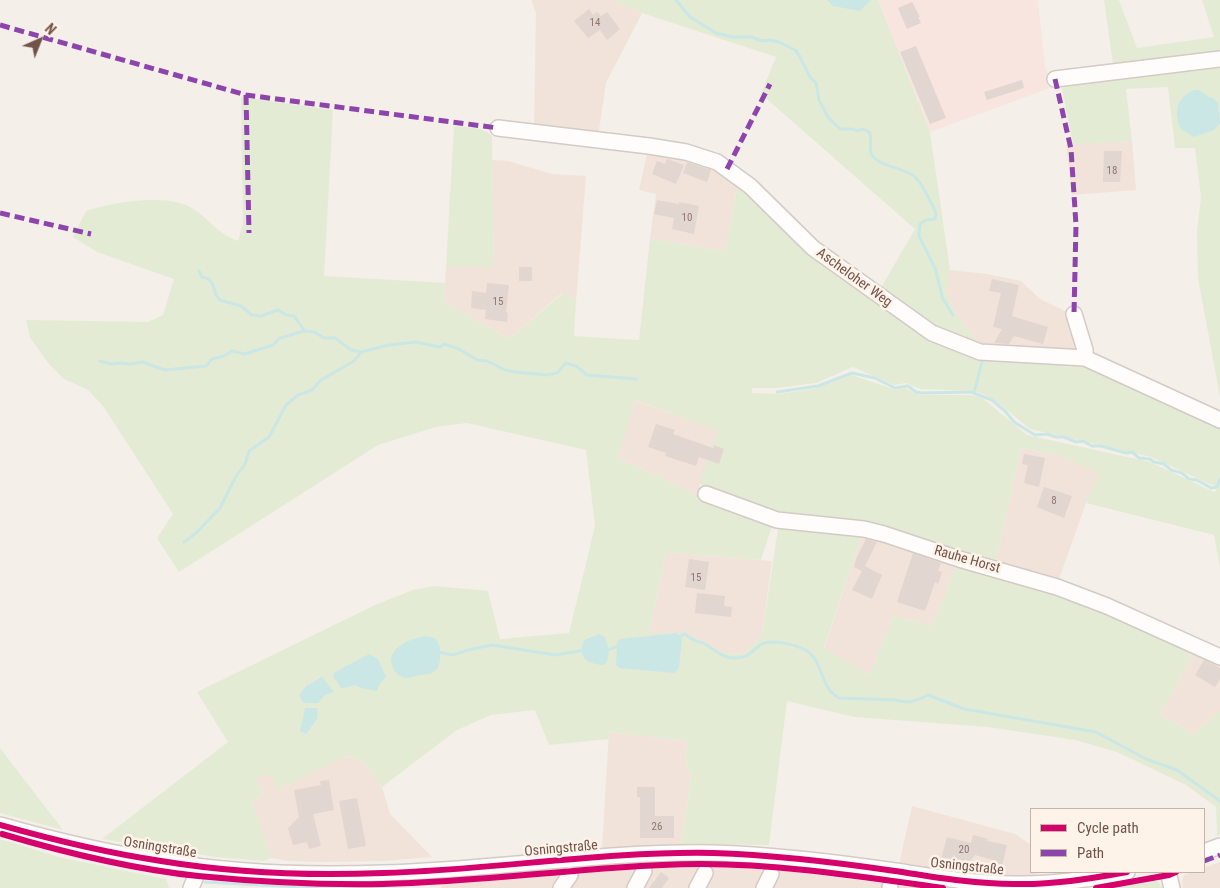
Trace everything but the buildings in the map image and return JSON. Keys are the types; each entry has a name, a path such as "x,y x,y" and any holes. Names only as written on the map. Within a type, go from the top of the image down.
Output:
{"street":[{"path":"1055,79 1220,58"},
{"name":"Ascheloher Weg","path":"498,128 649,146 686,152 718,162 750,186 813,248 932,333 980,352 1085,358 1220,420"},
{"path":"1074,314 1085,350 1085,358"},
{"name":"Rauhe Horst","path":"706,494 777,520 864,529 1057,587 1107,606 1220,657"},
{"name":"Osningstraße","path":"0,825 107,852 198,866 285,873 383,874 471,869 581,859 710,853 776,856 958,880 1014,884 1079,881 1122,873"},
{"path":"1205,852 1220,846"},
{"path":"191,888 198,866"},
{"path":"635,888 644,871"},
{"path":"697,888 705,873"},
{"path":"1168,873 1172,888"},
{"path":"764,888 771,874"},
{"path":"561,888 570,875"}],"shaded area":[{"path":"531,0 611,0 642,13 606,83 598,137 534,130 536,13"},
{"path":"878,0 1038,0 1045,66 1053,87 930,132"},
{"path":"1132,141 1136,190 1072,195 1066,144"},
{"path":"648,150 717,167 738,182 725,251 650,239 656,194 639,190"},
{"path":"492,160 508,161 552,174 586,176 576,301 562,293 509,339 444,302 446,267 494,267"},
{"path":"950,270 987,274 1021,281 1040,299 1071,314 1080,343 1077,352 981,347 956,313 946,291"},
{"path":"634,400 719,431 697,494 617,458"},
{"path":"1021,448 1058,455 1100,473 1086,503 1058,582 995,565"},
{"path":"863,531 958,563 932,626 893,616 870,675 824,649"},
{"path":"666,552 772,561 762,635 745,653 731,654 718,650 703,641 649,634"},
{"path":"1194,652 1220,662 1220,710 1194,734 1160,715"},
{"path":"609,732 688,741 685,758 691,777 681,844 602,848"},
{"path":"344,756 362,761 382,787 390,814 432,857 383,861 321,862 288,861 271,858 252,801 264,794 255,780 267,772 279,789"},
{"path":"912,806 1015,834 1030,844 1030,873 1037,873 1036,877 979,875 899,865"},
{"path":"1220,862 1220,888 1183,888 1184,875 1205,873 1205,868"},
{"path":"642,868 770,869 922,888 441,888 443,883 568,873"}],"green space":[{"path":"611,0 878,0 930,132 950,270 946,291 956,313 981,347 934,328 879,291 915,229 761,94 776,57 642,13"},
{"path":"1104,0 1119,0 1137,48 1214,37 1202,0 1220,0 1220,52 1113,64"},
{"path":"1220,66 1220,397 1198,278 1197,232 1201,197 1195,148 1175,148 1168,87 1126,89 1132,141 1073,144 1062,88 1065,83"},
{"path":"241,97 333,110 324,276 445,283 444,302 509,339 563,293 576,301 574,336 639,340 650,239 725,251 738,182 806,248 930,336 978,356 1072,360 1098,367 1220,424 1220,567 1214,535 1086,503 1099,473 1058,455 1021,448 995,565 865,526 765,512 706,490 700,483 718,431 635,400 617,458 697,494 769,521 772,526 761,560 666,552 649,634 683,632 718,650 731,654 745,653 762,635 778,529 786,524 863,531 824,648 870,675 893,616 932,626 958,563 1055,590 1107,610 1194,652 1160,715 1194,734 1220,710 1220,834 1217,836 1216,807 1186,785 1117,752 1075,740 988,727 854,717 787,701 769,845 681,844 691,777 685,758 688,741 609,732 609,739 549,745 535,710 491,715 457,730 382,787 362,761 345,756 279,789 267,773 255,780 264,794 252,801 271,858 264,861 215,857 102,839 228,742 197,692 375,605 413,590 435,586 488,591 500,639 569,633 595,526 586,450 467,423 436,427 378,445 179,572 157,538 173,514 103,406 88,390 64,379 49,364 30,338 26,320 148,322 163,315 174,279 97,252 73,237 86,211 142,200 172,201 195,210 220,231 238,241 243,223","holes":["853,367 894,385 906,383 920,389 974,391 996,401 1030,429 1151,457 1214,486 1217,490 1214,492 1150,462 1027,435 981,397 971,395 920,395 905,388 896,390 852,375 813,389 777,394 752,393 752,388 777,388 816,383"]},
{"path":"454,126 484,130 492,136 494,267 446,267"},
{"path":"0,748 63,830 0,813"},
{"path":"0,839 59,857 166,879 169,888 0,888"},
{"path":"1151,879 1157,881 1163,888 1108,888"}],"water":[{"path":"827,0 871,0 860,11 833,6"},
{"path":"1195,90 1199,90 1218,103 1220,123 1214,130 1194,137 1181,129 1177,111 1183,97"},
{"path":"677,633 682,639 679,668 674,673 619,668 616,665 617,642 620,639"},
{"path":"599,634 605,637 608,648 609,655 604,665 589,662 585,659 582,652 584,640"},
{"path":"426,636 435,638 439,645 440,657 437,669 430,673 409,678 400,676 392,667 392,655 398,647 416,638"},
{"path":"369,654 378,659 386,677 379,685 377,691 355,685 341,688 333,676 335,672"},
{"path":"322,677 334,692 325,695 318,703 304,703 299,696 306,686"},
{"path":"305,708 318,708 317,719 306,734 300,731"}],"waterway":[{"path":"676,0 690,17 716,33 732,37 751,37 762,41 770,40 795,50 810,77 816,83 819,100 828,117 840,129 853,129 857,131 864,129 870,133 871,153 874,158 904,171 918,180 936,214 935,219 926,220 920,224 919,236 935,268 943,299 953,315"},
{"path":"199,271 202,277 209,279 220,300 241,306 252,315 261,316 278,310 286,315 294,316 304,330"},
{"path":"100,361 111,364 142,362 165,370 206,366 212,359 224,356 232,351 245,354 273,345 280,338 304,331 314,332 324,338 335,338 351,350 361,352 389,345 416,342 440,347 444,344 459,349 477,360 487,361 505,370 515,372 547,375 557,373 566,363 576,366 587,375 636,379"},
{"path":"184,542 195,534 220,508 235,478 245,464 249,451 269,437 286,405 298,395 312,390 321,380 354,361 361,352"},
{"path":"974,393 983,358"},
{"path":"777,392 818,386 852,373 875,378 895,388 908,386 916,392 922,393 971,392 992,400 1014,422 1035,435 1047,434 1064,437 1076,442 1083,441 1092,446 1101,446 1126,453 1132,452 1139,458 1150,459 1164,464 1171,470 1182,473 1189,479 1197,480 1211,488 1217,487 1220,479"},
{"path":"678,637 685,634 693,640 704,643 723,656 731,658 746,656 763,643 776,642 797,646 812,656 828,688 839,698 909,702 928,695 964,709 1096,732 1146,759 1177,770 1220,801"},
{"path":"439,652 452,655 492,645 555,655 585,650"},
{"path":"607,650 619,646"},
{"path":"205,882 318,888"}],"marked path":[{"path":"0,25 246,95 498,128"},
{"path":"1055,79 1071,149 1076,225 1074,314"},
{"path":"727,169 770,84"},
{"path":"246,95 249,233"},
{"path":"0,213 91,234"},
{"path":"1205,861 1220,855"}],"cycle path":[{"path":"0,825 80,846 140,858 272,873 355,874 424,871 672,853 759,855 804,859 954,880 999,884 1056,882 1121,873"},
{"path":"2,834 50,848 123,865 198,876 267,881 337,884 423,883 622,867 701,864 762,866 943,888"},
{"path":"1096,888 1174,873"}]}
